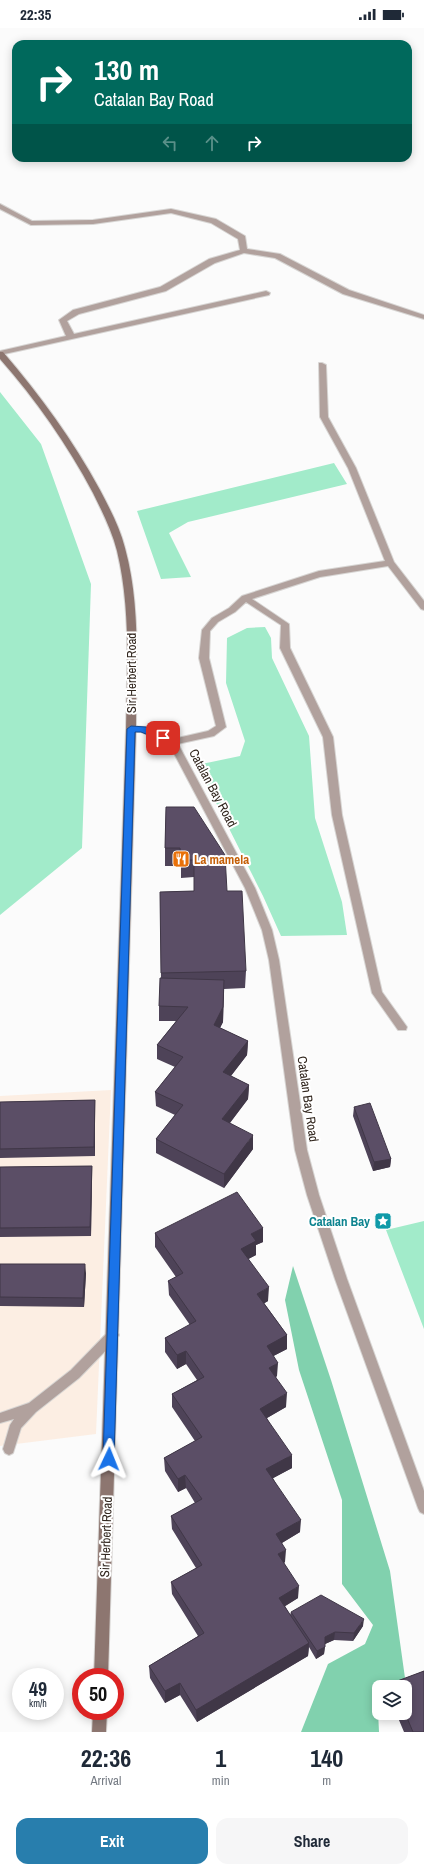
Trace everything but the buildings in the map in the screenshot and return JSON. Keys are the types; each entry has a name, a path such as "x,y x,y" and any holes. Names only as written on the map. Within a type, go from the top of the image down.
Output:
{"main road":[{"name":"Sir Herbert Road","path":"0,354 29,386 62,432 87,473 108,514 123,555 130,606 131,729 101,1668"},
{"path":"99,1732 100,1720"}],"street":[{"path":"0,206 31,223 93,222 171,211 214,221 242,238 244,251"},
{"path":"71,337 63,320 76,312 163,289 212,261 244,251 277,256 346,292 424,317"},
{"path":"0,354 266,293"},
{"path":"322,365 324,417 352,468 390,563 424,607"},
{"path":"173,742 211,734 221,727 204,658 206,630 215,620 232,610 245,598 319,574 390,563"},
{"path":"245,598 285,624 285,648 328,738 337,815 377,993 402,1028"},
{"name":"Catalan Bay Road","path":"131,729 142,729 173,742 250,888 266,930 274,960 301,1150 311,1187 341,1279 424,1508"},
{"path":"10,1449 16,1425 32,1408 75,1374 113,1335"},
{"path":"0,1418 32,1408"}],"shaded area":[{"path":"111,1090 96,1434 0,1446 0,1096"}],"green space":[{"path":"0,392 41,444 91,584 82,848 0,915"},
{"path":"334,463 347,484 188,522 169,533 191,577 161,579 137,511"},
{"path":"265,627 271,638 272,658 309,736 315,818 342,902 347,935 281,936 263,896 197,765 240,756 245,741 226,683 227,638 247,628"},
{"path":"424,1221 424,1329 386,1230"},
{"path":"293,1266 331,1380 390,1571 405,1678 401,1680 372,1680 372,1720 378,1720 379,1732 301,1732 328,1664 365,1644 373,1625 342,1584 342,1500 299,1370 285,1300"}],"place":[{"name":"La mamela","path":"181,859"},
{"name":"Catalan Bay","path":"383,1221"}],"route":[{"path":"109,1459 131,729 142,729 163,738"}]}
